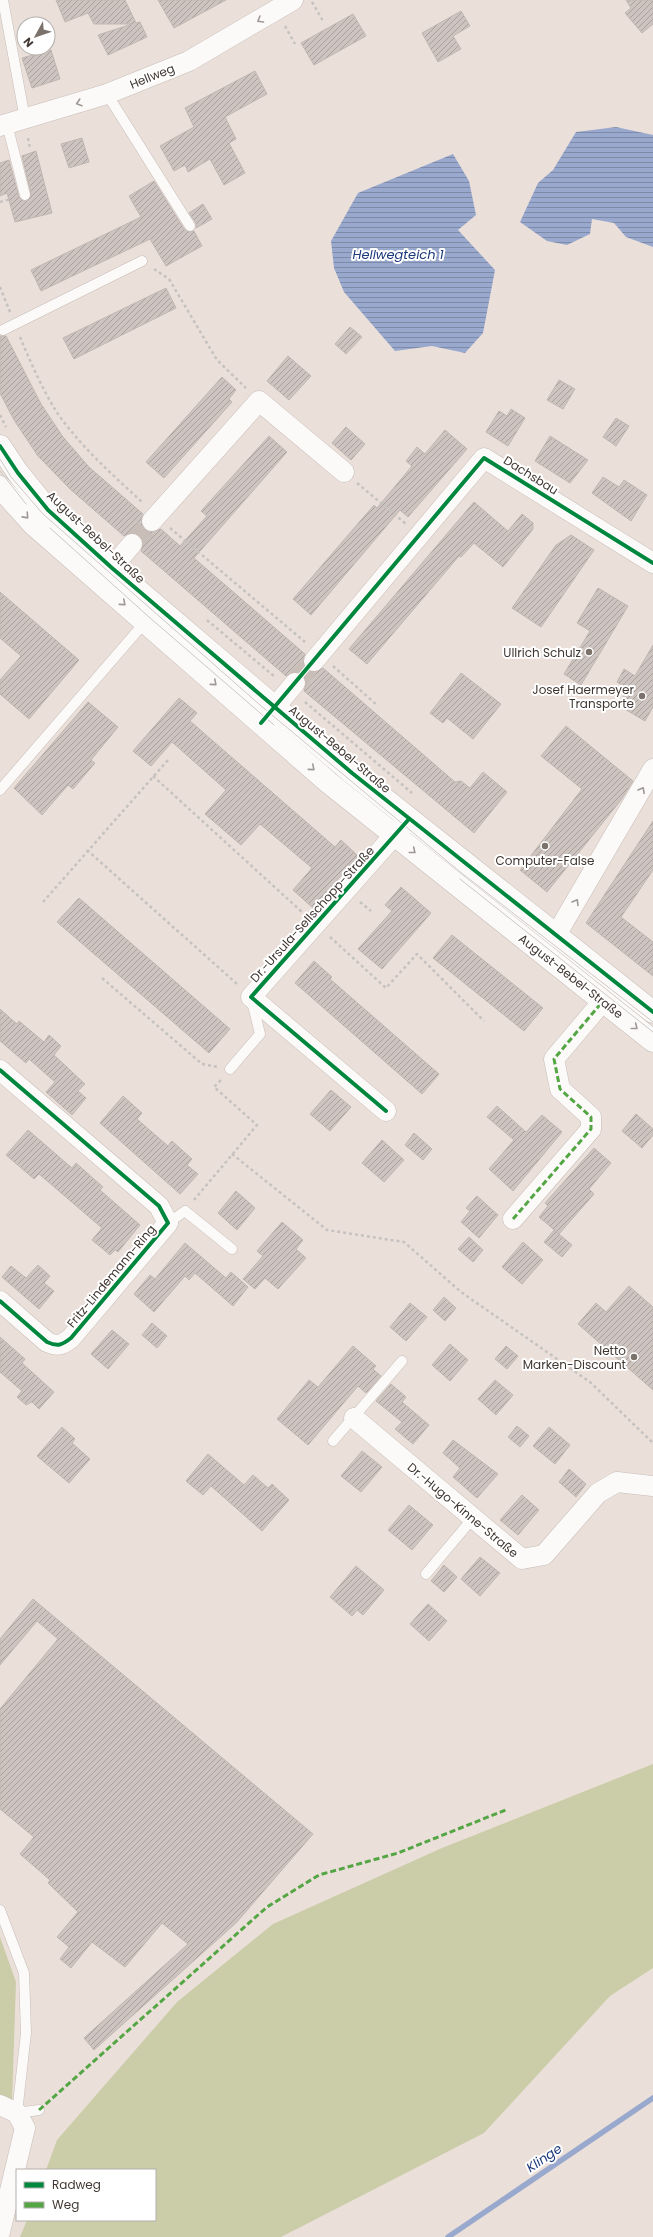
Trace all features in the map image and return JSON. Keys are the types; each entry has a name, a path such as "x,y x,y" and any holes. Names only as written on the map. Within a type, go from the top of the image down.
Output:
{"street":[{"name":"Hellweg","path":"11,123 106,94 189,61 294,0"},
{"path":"154,519 259,401 344,472"},
{"name":"August-Bebel-Straße","path":"0,446 18,473 48,510 105,575"},
{"name":"Dachsbau","path":"418,534 484,458 653,563"},
{"name":"August-Bebel-Straße","path":"0,487 33,524 105,575 267,715 409,819 653,1012"},
{"path":"317,658 418,534"},
{"path":"105,575 132,544"},
{"path":"267,715 292,686"},
{"name":"August-Bebel-Straße","path":"267,715 328,782 653,1041"},
{"path":"556,935 653,769"},
{"name":"Dr.-Ursula-Sellschopp-Straße","path":"386,1111 251,997 409,819"},
{"path":"513,1219 591,1129 591,1117 560,1089 554,1059 602,1001"},
{"name":"Fritz-Lindemann-Ring","path":"0,1070 159,1206 168,1223 71,1338 61,1345 56,1346 47,1342 0,1301"},
{"name":"Dr.-Hugo-Kinne-Straße","path":"354,1418 522,1559 544,1555 598,1493 617,1482 653,1486"},
{"path":"0,2232 14,2115"}],"lane":[{"path":"4,0 11,123 25,195"},
{"path":"106,94 190,226"},
{"path":"3,330 142,261"},
{"path":"0,790 151,615"},
{"path":"230,1069 260,1034 251,997"},
{"path":"168,1223 185,1211 232,1249"},
{"path":"333,1441 402,1361"},
{"path":"426,1574 473,1518"},
{"path":"0,1910 24,1973 26,2033 14,2115"}],"path":[{"path":"311,0 323,21"},
{"path":"142,261 168,279 217,360 259,401"},
{"path":"0,287 29,359 58,413 92,456 154,519 317,658 378,706"},
{"path":"344,472 418,534"},
{"path":"292,686 414,794"},
{"path":"43,902 87,850 168,760"},
{"path":"153,776 386,988 417,954 484,1021"},
{"path":"87,850 251,997"},
{"path":"102,978 202,1064 230,1069"},
{"path":"185,1211 257,1125 214,1087 230,1069"},
{"path":"232,1154 327,1230 404,1242 461,1292 590,1382 653,1442"}],"green space":[{"path":"653,1764 653,1968 610,1996 484,2133 281,2237 20,2237 27,2221 156,2221 156,2169 46,2169 57,2140 177,2002 273,1924 442,1848"},
{"path":"0,1937 16,1982 12,2102 0,2097"}],"water":[{"path":"616,127 653,135 653,247 626,237 614,223 592,219 590,234 567,245 547,241 520,222 538,183 553,170 576,132"},
{"name":"Hellwegteich 1","path":"453,154 469,181 476,215 458,230 495,270 483,333 465,353 432,346 395,351 344,292 334,268 331,241 358,193"}],"building":[{"path":"56,0 125,0 136,23 140,22 147,37 108,55 98,35 132,24 94,24 88,13 65,22"},
{"path":"158,0 226,0 174,28"},
{"path":"626,0 653,0 653,24 642,33 625,13 631,8"},
{"path":"461,11 470,26 453,36 461,49 438,62 422,33"},
{"path":"353,14 366,36 314,65 301,43"},
{"path":"29,56 53,56 60,79 32,88 22,58"},
{"path":"255,71 267,94 225,117 236,139 229,143 245,173 224,185 210,159 188,172 185,165 174,171 160,146 194,127 185,108"},
{"path":"82,138 89,162 69,168 61,144"},
{"path":"36,151 52,213 15,222 7,193 0,196 0,163 9,160 19,197 23,201 27,201 31,194 22,156"},
{"path":"154,181 184,229 190,232 194,231 202,246 166,266 150,239 41,291 31,270 141,217 129,196"},
{"path":"203,204 212,219 196,228 196,223 189,213"},
{"path":"166,288 176,308 74,359 63,338"},
{"path":"350,327 362,337 346,354 335,344"},
{"path":"0,336 6,336 41,404 63,437 89,467 143,514 141,519 144,529 150,532 161,529 180,546 207,516 201,511 269,436 287,452 194,558 305,654 303,659 306,670 312,672 323,668 455,782 461,781 470,788 483,772 507,792 474,833 304,691 306,685 303,674 297,672 286,676 141,551 143,541 139,535 129,533 124,536 70,489 38,456 14,420 0,393"},
{"path":"288,356 311,376 289,400 267,381"},
{"path":"222,377 236,390 229,399 232,402 164,478 146,462"},
{"path":"559,380 575,389 563,409 547,400"},
{"path":"511,409 525,418 508,446 486,432 499,411 507,416"},
{"path":"616,418 629,426 616,446 603,437"},
{"path":"346,427 365,444 351,460 332,443"},
{"path":"445,430 467,449 408,517 400,510 311,615 293,599 374,505 377,508 412,466 406,461 417,447 425,454"},
{"path":"550,436 588,460 570,483 535,461"},
{"path":"603,477 619,487 624,480 647,495 631,521 592,493"},
{"path":"474,502 508,531 522,514 533,523 533,529 503,567 474,543 461,557 459,556 367,664 349,649"},
{"path":"571,535 594,550 541,627 512,608 556,545"},
{"name":"Ullrich Schulz","path":"598,588 628,606 581,685 564,674 590,631 577,623"},
{"path":"0,592 79,660 29,719 0,694 0,680 21,656 0,638"},
{"path":"653,645 653,707 645,721 618,705 628,689 617,682 624,669 635,676"},
{"path":"461,673 501,704 473,739 447,718 443,723 430,713"},
{"path":"179,698 197,713 190,721 335,847 341,840 358,856 313,908 293,890 312,868 260,824 241,845 205,814 226,790 172,742 151,766 133,751"},
{"path":"88,702 118,727 91,760 95,763 73,789 68,785 42,815 14,788"},
{"path":"566,726 633,781 621,800 547,892 520,870 582,789 541,756"},
{"path":"653,821 653,870 621,917 653,942 653,976 586,923"},
{"path":"401,887 431,913 382,969 358,949 392,911 385,905"},
{"path":"79,898 230,1029 209,1053 57,922"},
{"path":"452,935 543,1008 524,1031 433,958"},
{"path":"314,961 332,977 330,979 439,1074 422,1094 295,983"},
{"path":"0,1009 17,1024 19,1021 44,1042 49,1035 61,1046 54,1055 85,1084 78,1091 86,1098 72,1115 46,1092 55,1082 29,1059 26,1063 0,1041"},
{"path":"331,1090 351,1107 330,1131 310,1114"},
{"path":"123,1096 142,1113 137,1119 168,1146 172,1141 192,1159 187,1165 198,1174 180,1194 100,1123"},
{"path":"497,1106 526,1132 542,1115 562,1132 513,1191 489,1169 514,1140 487,1117"},
{"path":"636,1114 653,1129 653,1135 642,1148 622,1131"},
{"path":"28,1130 72,1168 76,1163 103,1187 100,1190 140,1225 118,1252 115,1250 110,1255 92,1240 102,1228 39,1174 34,1179 6,1155"},
{"path":"414,1133 432,1149 423,1160 405,1145"},
{"path":"382,1140 404,1160 384,1182 362,1163"},
{"path":"594,1148 611,1163 589,1189 594,1194 559,1234 539,1217 548,1206 545,1203"},
{"path":"236,1191 255,1208 237,1230 218,1213"},
{"path":"477,1196 498,1215 479,1238 461,1222 470,1211 466,1208"},
{"path":"282,1222 303,1240 296,1249 306,1258 278,1289 265,1278 255,1289 243,1279 263,1256 257,1251"},
{"path":"554,1230 572,1245 562,1257 544,1242"},
{"path":"469,1237 483,1250 473,1262 458,1249"},
{"path":"523,1242 543,1260 522,1284 502,1267"},
{"path":"185,1243 226,1278 231,1272 248,1287 233,1306 195,1273 189,1280 185,1276 154,1312 134,1294 150,1275 155,1279"},
{"path":"38,1265 50,1276 44,1283 54,1291 39,1309 2,1277 11,1266 26,1278"},
{"name":"Netto Marken-Discount","path":"629,1286 653,1307 653,1390 578,1324 596,1303 606,1312"},
{"path":"444,1297 456,1308 445,1321 433,1310"},
{"path":"410,1303 427,1317 406,1341 390,1327"},
{"path":"152,1323 167,1336 157,1348 142,1335"},
{"path":"112,1330 129,1344 108,1369 91,1354"},
{"path":"0,1337 25,1359 22,1363 54,1392 39,1409 32,1402 26,1405 17,1397 22,1391 0,1372"},
{"path":"450,1344 468,1360 450,1381 432,1365"},
{"path":"353,1346 376,1366 373,1369 381,1376 366,1393 358,1386 308,1445 277,1419 309,1380 318,1387"},
{"path":"506,1346 518,1356 507,1369 495,1359"},
{"path":"495,1380 513,1395 496,1415 478,1399"},
{"path":"391,1384 406,1397 402,1402 429,1425 413,1444 395,1429 402,1422 376,1401"},
{"path":"517,1426 529,1436 520,1447 508,1437"},
{"path":"62,1427 75,1439 72,1443 90,1459 69,1483 37,1456"},
{"path":"549,1427 570,1445 555,1464 533,1446"},
{"path":"453,1440 498,1474 477,1498 453,1477 460,1468 443,1453"},
{"path":"362,1451 382,1467 361,1492 341,1476"},
{"path":"208,1454 244,1485 253,1475 268,1488 272,1484 289,1500 262,1531 211,1486 203,1495 186,1481"},
{"path":"569,1469 586,1484 576,1497 559,1482"},
{"path":"522,1495 539,1510 518,1535 500,1520"},
{"path":"409,1505 433,1525 412,1550 388,1530"},
{"path":"480,1557 500,1573 480,1596 461,1579"},
{"path":"444,1565 457,1577 444,1592 431,1581"},
{"path":"356,1566 384,1590 363,1615 357,1610 352,1616 330,1597"},
{"path":"33,1599 313,1834 236,1923 94,2050 84,2038 188,1944 162,1923 125,1967 92,1942 71,1968 60,1959 69,1947 57,1937 78,1912 48,1883 50,1880 20,1854 34,1837 0,1809 0,1709 58,1639 37,1621 0,1665 0,1639"},
{"path":"428,1604 447,1621 429,1641 410,1624"}],"waterway":[{"name":"Klinge","path":"448,2237 653,2098"}],"tunnel":[{"path":"132,544 152,521"},
{"path":"295,683 314,661"}],"tram line":[{"path":"0,459 11,477 43,514 260,705 459,871 653,1022"},
{"path":"0,471 26,504"},
{"path":"50,528 149,617 274,725"},
{"path":"460,879 653,1032"}],"marked path":[{"path":"513,1219 591,1129 591,1117 560,1089 554,1059 603,1001"},
{"path":"39,2110 267,1907 319,1875 398,1853 508,1809"}],"cycle path":[{"path":"0,446 18,473 48,510 112,568 352,773 653,1012"},
{"path":"261,723 484,458 653,563"},
{"path":"386,1111 251,997 409,819"},
{"path":"0,1070 159,1206 168,1223 71,1338 62,1344 57,1345 47,1342 0,1301"}],"place":[{"name":"Ullrich Schulz","path":"589,652"},
{"name":"Josef Haermeyer Transporte","path":"642,696"},
{"name":"Computer-False","path":"545,846"},
{"name":"Netto Marken-Discount","path":"634,1357"}]}
